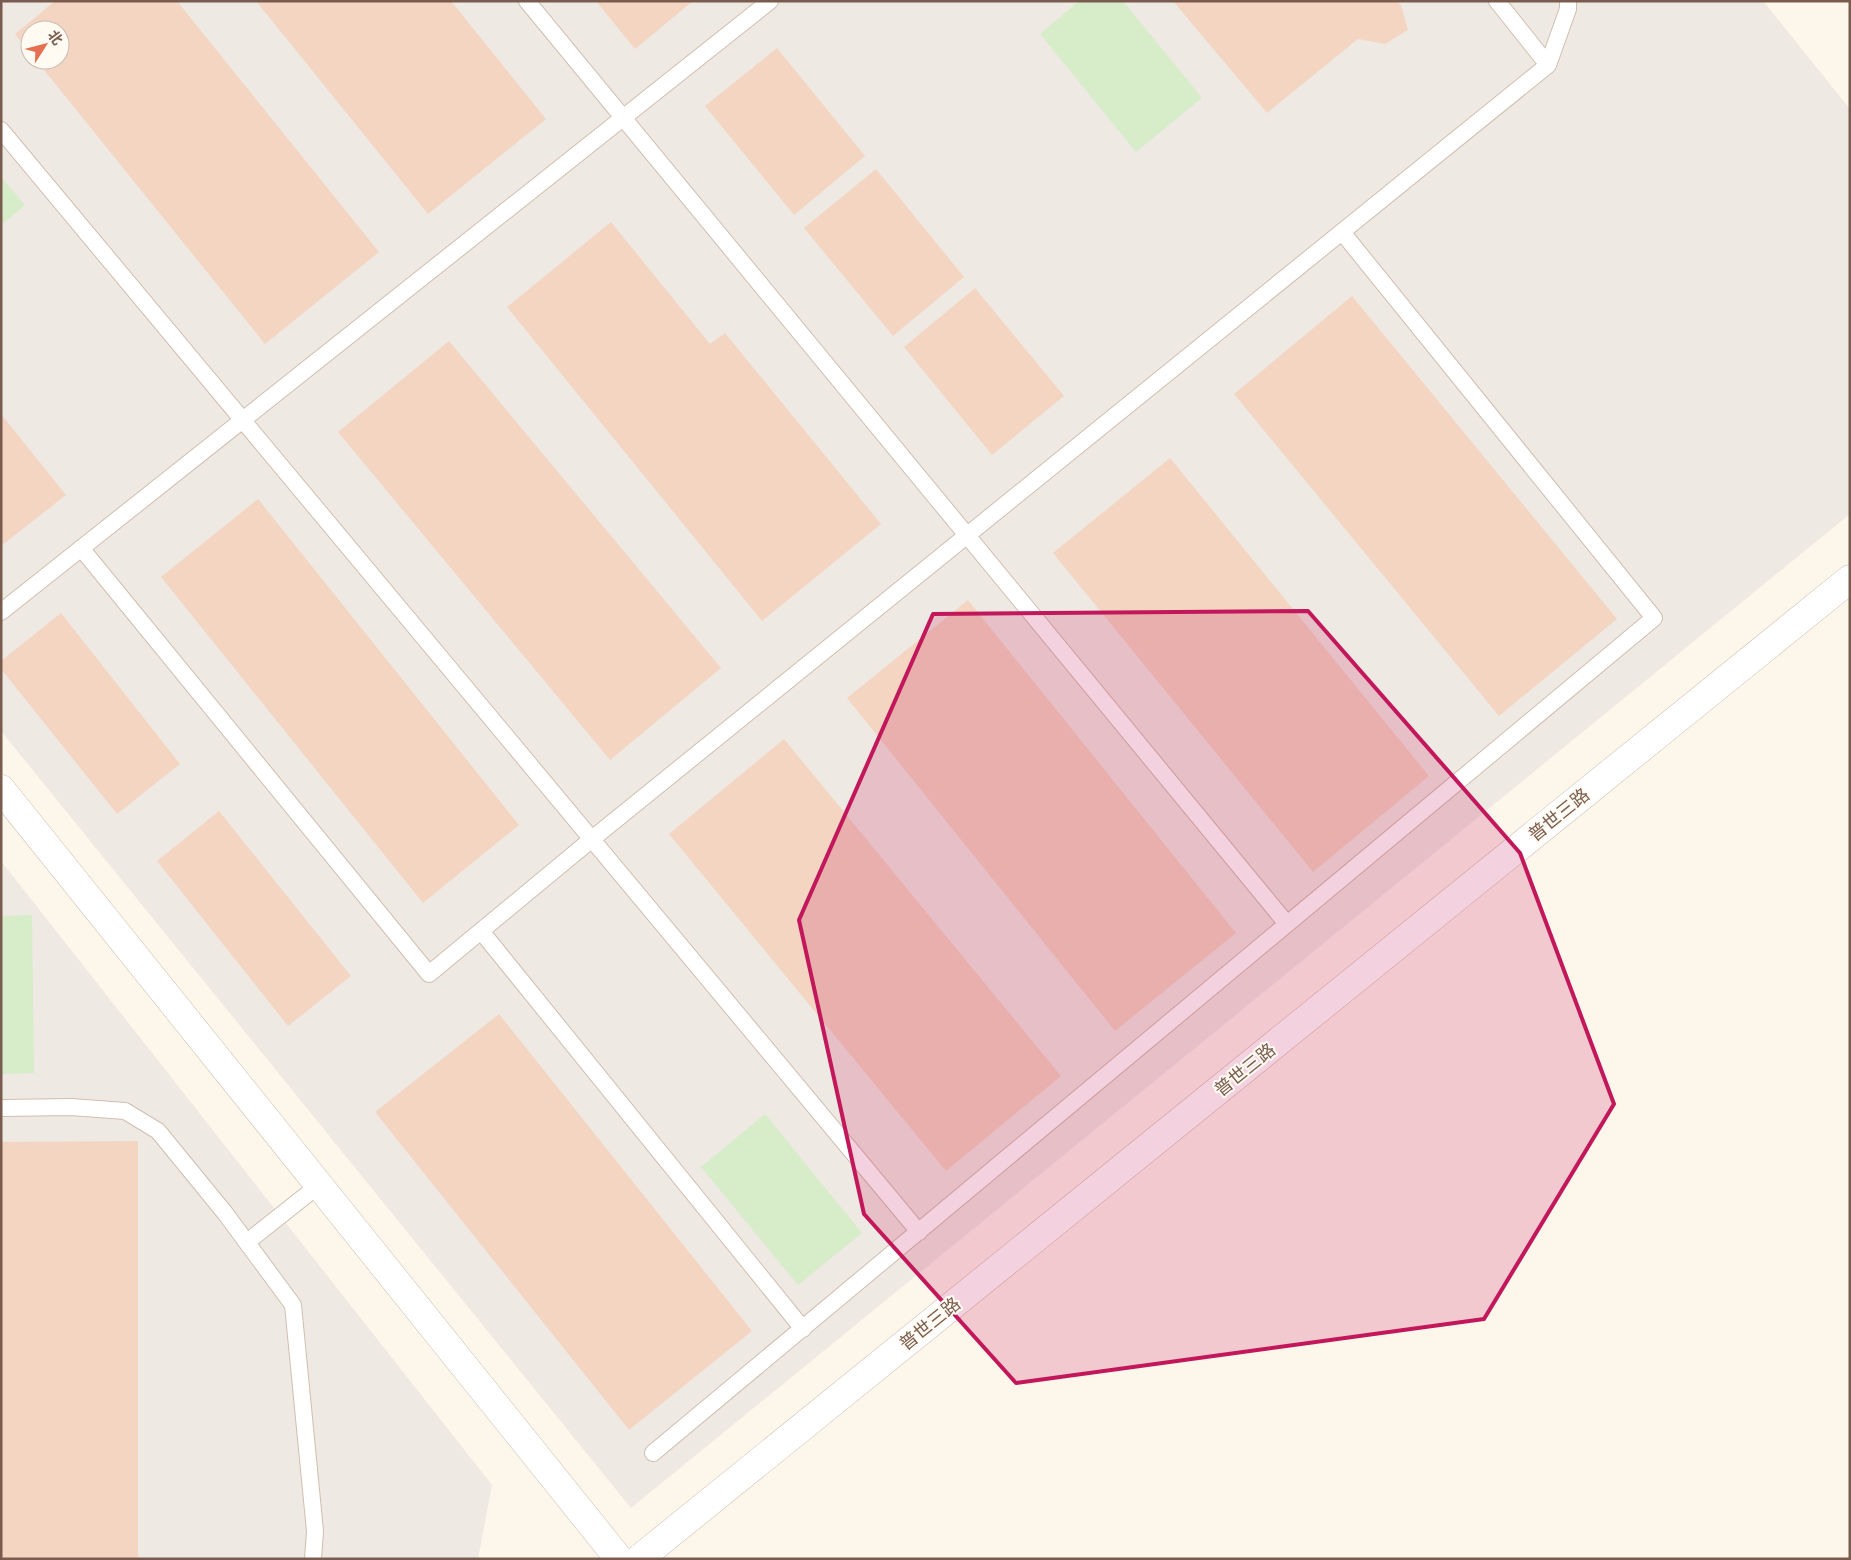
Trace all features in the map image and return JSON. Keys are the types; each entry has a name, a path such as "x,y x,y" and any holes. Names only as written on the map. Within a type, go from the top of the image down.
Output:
{"street":[{"name":"普世三路","path":"639,1559 1850,579"},
{"path":"1,789 619,1559"}],"lane":[{"path":"527,1 1287,924"},
{"path":"1,612 770,1"},
{"path":"1497,1 1548,65"},
{"path":"81,548 429,974 592,839 1548,65 1568,9 1568,1"},
{"path":"1,130 919,1232"},
{"path":"653,1454 1654,618 1342,232"},
{"path":"481,931 803,1329"},
{"path":"1,1108 71,1107 125,1111 158,1131 226,1213 293,1305 315,1531 313,1559"},
{"path":"247,1242 319,1185"}],"highlighted area":[{"path":"1308,611 1520,853 1614,1104 1484,1319 1016,1383 864,1214 799,920 933,614"}],"shaded area":[{"path":"1,1 1763,1 1850,109 1850,514 631,1508 1,731"},
{"path":"1,861 492,1485 478,1559 1,1559"}],"green space":[{"path":"1079,1 1123,1 1202,98 1136,152 1040,34"},
{"path":"1,177 25,205 1,225"},
{"path":"32,915 34,1073 1,1074 1,916"},
{"path":"765,1114 862,1233 798,1285 701,1167"}],"building":[{"path":"55,1 177,1 379,252 265,344 44,70 70,70 70,20 32,20"},
{"path":"256,1 451,1 546,119 428,214"},
{"path":"596,1 693,1 635,49"},
{"path":"1173,1 1396,1 1401,5 1408,30 1385,44 1358,39 1267,113"},
{"path":"20,30 20,40 15,34"},
{"path":"777,48 865,156 794,215 705,106"},
{"path":"876,169 964,277 893,336 804,228"},
{"path":"611,222 710,344 725,333 881,524 762,621 507,307"},
{"path":"975,288 1064,396 992,455 904,347"},
{"path":"1352,296 1617,619 1499,716 1234,394"},
{"path":"449,341 721,668 610,760 338,432"},
{"path":"1,414 66,495 1,546"},
{"path":"1170,458 1429,776 1313,872 1053,553"},
{"path":"258,499 519,825 423,903 161,577"},
{"path":"968,600 1236,933 1115,1031 847,698"},
{"path":"61,613 180,764 117,814 1,669 1,661"},
{"path":"784,739 1061,1076 946,1171 669,834"},
{"path":"219,811 351,976 288,1026 157,861"},
{"path":"499,1014 752,1331 629,1430 375,1112"},
{"path":"138,1141 138,1559 1,1559 1,1142"}]}
